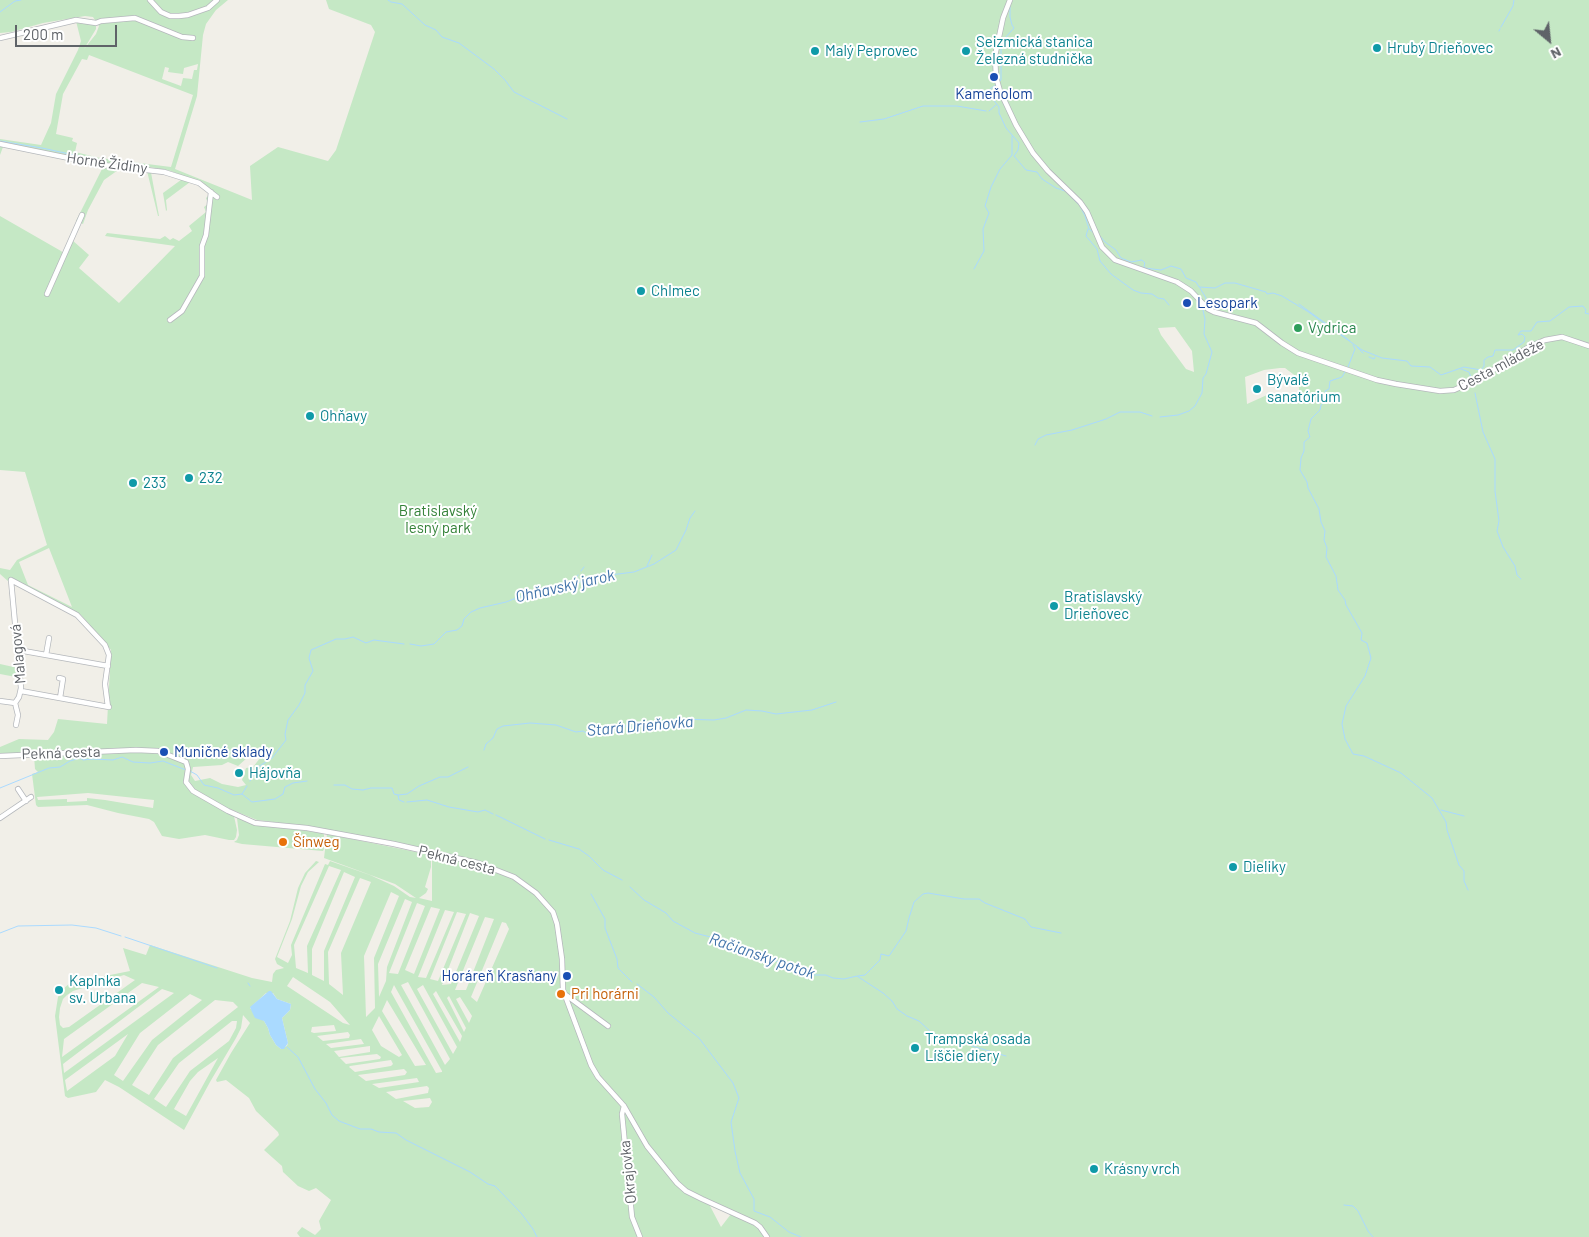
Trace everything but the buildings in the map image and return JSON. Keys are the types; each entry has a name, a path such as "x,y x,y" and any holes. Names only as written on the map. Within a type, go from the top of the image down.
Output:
{"street":[{"path":"150,0 164,14 183,16 208,8 217,0"},
{"name":"Cesta mládeže","path":"1010,1 1003,18 996,56 995,71 998,84 1016,126 1033,153 1048,171 1080,202 1087,212 1095,234 1106,252 1121,263 1177,282 1192,291 1208,309 1256,324 1295,351 1376,380 1447,392 1472,383 1529,347 1545,340 1562,337 1589,346"},
{"path":"0,38 76,20 96,23 138,18 182,37 193,38"},
{"name":"Horné Židiny","path":"0,144 97,164 164,172 199,183 217,197"},
{"path":"170,320 182,311 202,276 202,246 206,235 210,192"},
{"path":"47,294 82,216"},
{"name":"Malagová","path":"16,725 18,715 15,703 21,691 11,580 81,618 108,650 108,666"},
{"path":"46,655 49,638"},
{"path":"18,650 108,666 105,684 109,707 21,691"},
{"path":"59,678 64,679 60,698"},
{"path":"0,701 15,703"},
{"name":"Pekná cesta","path":"0,756 158,751 184,760 187,771 187,784 193,791 228,811 255,823 307,828 394,844 478,863 514,877 536,893 553,912 557,924 562,959 564,994 593,1070 623,1104 647,1146 681,1187 714,1206 755,1222 767,1237"},
{"path":"18,789 26,801"},
{"path":"0,818 31,797"},
{"path":"564,994 608,1026"},
{"name":"Okrajovka","path":"623,1104 622,1114 632,1213 635,1227 640,1237"}],"green space":[{"name":"Bratislavský lesný park","path":"0,0 228,0 216,10 206,24 203,35 197,96 175,169 252,200 250,166 278,147 328,161 336,150 375,32 371,25 329,9 326,0 1589,0 1589,1237 300,1237 297,1233 302,1227 315,1235 321,1229 319,1221 331,1200 316,1188 309,1191 298,1186 283,1172 282,1166 264,1150 279,1135 278,1132 256,1111 249,1098 226,1080 217,1082 216,1080 250,1023 243,1015 241,1028 236,1038 184,1130 119,1087 105,1080 96,1092 68,1098 65,1096 55,1016 58,997 70,983 130,971 123,948 146,955 150,945 252,978 272,982 273,974 276,970 284,968 277,964 275,959 290,921 298,888 305,873 316,861 319,862 308,872 301,886 292,919 277,957 288,963 292,955 291,945 325,864 328,865 330,861 370,875 394,886 410,897 416,898 395,884 324,858 327,834 431,855 430,852 321,828 257,820 220,805 194,789 185,775 185,784 189,790 234,816 237,830 236,837 234,840 229,840 205,835 179,839 162,836 154,822 149,819 87,805 38,807 36,805 32,774 38,772 35,769 34,756 0,755 0,747 19,739 48,740 54,732 58,719 107,724 111,650 81,615 10,578 9,582 0,574 0,568 10,570 17,560 47,545 25,472 0,470 0,216 66,255 72,240 89,255 79,268 119,303 175,246 105,236 107,233 160,239 165,236 170,240 173,238 179,241 192,231 189,226 206,212 204,207 208,204 206,198 209,193 198,184 190,182 166,200 166,211 163,193 185,177 171,171 150,167 158,216 147,171 121,168 104,180 88,210 83,224 76,221 103,167 3,147 0,155 0,139 41,145 51,123 56,94 81,41 76,21 95,23 96,25 96,29 84,49 96,34 99,26 93,17 85,16 0,33","holes":["89,55 193,95 171,167 100,158 75,152 77,143 72,141 73,138 56,134 63,94 82,59 87,60","198,64 192,79 183,78 181,86 162,79 165,67 169,68 168,72 183,74 184,68","1175,327 1192,351 1194,372 1186,369 1158,328","1280,368 1285,368 1297,377 1300,394 1291,397 1280,396 1269,402 1267,395 1247,404 1245,377 1264,370","49,548 72,607 28,585 19,562","258,748 264,753 253,767 246,768 242,780 246,785 238,787 222,784 210,778 195,781 191,775 193,767 222,765 228,762 238,766","88,793 154,800 153,808 87,798 87,801 67,802 67,799 38,800 37,797","431,856 432,901 419,898 428,889 425,887 431,867","329,866 341,870 307,946 308,973 296,968 294,945","344,872 355,877 324,951 324,981 312,975 312,949","360,878 371,882 341,953 343,995 329,984 328,952","391,892 399,896 374,958 375,1008 366,1017 364,956","405,899 412,902 387,967 386,981 379,997 378,964","417,903 425,906 398,974 389,973","431,907 440,909 414,974 405,970","445,910 454,912 426,978 418,977","457,912 466,914 438,981 430,979","470,913 479,916 451,984 442,985","485,917 494,919 466,990 455,990","502,922 506,923 509,929 477,1002 471,997","124,975 135,980 69,1027 63,1028 60,1025 59,1017 63,999 73,991","293,977 330,1002 350,1025 343,1023 287,986","408,982 450,1059 445,1065 401,985","142,983 159,987 62,1057 64,1039","394,985 442,1071 436,1073 391,992","423,985 457,1047 453,1054 417,989","162,989 174,993 64,1073 63,1064","436,991 462,1036 460,1042 433,994","266,993 273,993 277,999 291,1004 290,1010 282,1018 288,1043 287,1046 281,1049 270,1035 264,1021 250,1008","190,994 202,1000 152,1040 123,1081 114,1075 140,1033","449,996 466,1028 464,1032 447,998","460,997 472,1016 469,1023 456,999","215,1000 233,1002 238,1007 173,1058 149,1095 132,1085 158,1045","387,1000 426,1065 415,1066 382,1011","379,1016 402,1055 399,1057 381,1046 372,1030","232,1021 237,1021 236,1028 229,1041 190,1071 166,1107 154,1099 179,1063","334,1025 336,1031 314,1033 311,1032 312,1027","348,1032 349,1038 323,1041 317,1036","128,1034 115,1056 67,1091 65,1080","361,1039 364,1044 331,1048 326,1044","370,1046 370,1052 339,1057 334,1051","377,1054 381,1057 380,1059 346,1064 340,1058","218,1058 186,1116 174,1109 190,1081 198,1072","391,1060 393,1064 391,1066 355,1072 349,1067","404,1069 407,1072 405,1075 366,1081 358,1075","417,1078 419,1082 379,1088 372,1084","427,1086 429,1088 428,1093 396,1099 386,1092","430,1098 432,1102 429,1107 415,1108 403,1101","710,1206 731,1214 721,1227"]},
{"path":"0,664 18,668 16,677 0,674"},
{"path":"237,818 255,824 323,833 324,849 323,851 234,842 239,835"}],"water":[{"path":"269,991 277,999 291,1004 290,1010 282,1018 288,1043 284,1049 276,1045 264,1021 255,1018 250,1007"}],"waterway":[{"path":"0,12 15,1 21,0"},
{"path":"388,0 402,4 425,25 436,30 442,37 459,43 494,69 514,92 567,119"},
{"path":"1501,27 1513,6 1514,0"},
{"name":"Vydrica","path":"999,82 1001,80 1001,48 1005,38 1014,28 1010,17 1010,3"},
{"name":"Vydrica","path":"996,85 990,89 989,94 999,107 999,113 1006,128 1019,143 1018,150 1014,156 1026,170 1037,172 1042,179 1056,188 1065,191 1080,206 1089,229 1094,233"},
{"path":"989,111 996,105"},
{"path":"860,122 884,119 923,106 957,106 986,111"},
{"path":"974,269 984,251 983,229 989,213 985,206 991,187 1000,169 1012,155 1012,136"},
{"path":"0,141 106,162"},
{"path":"1088,229 1086,236 1097,249 1100,261 1111,274 1133,290 1152,294 1164,299 1169,305"},
{"name":"Vydrica","path":"1100,236 1116,250 1121,258 1131,262 1142,260 1145,263 1145,268 1161,270 1171,266 1181,269 1186,278 1196,282 1199,287 1215,288 1225,283 1235,283 1266,292 1267,294 1273,293 1282,296 1307,311 1362,350 1382,358 1407,361 1411,366 1430,367 1441,375 1464,367 1481,370 1484,366 1484,360 1493,356 1495,350 1513,350 1524,342 1525,337 1522,334 1518,335 1521,331 1531,331 1537,322 1550,321 1569,307 1583,306 1586,310 1585,313 1589,314"},
{"path":"1200,288 1206,300"},
{"name":"Vydrica","path":"1299,304 1350,341"},
{"path":"1160,417 1178,415 1189,411 1195,406 1202,393 1203,378 1206,374 1212,352 1204,334 1205,319 1202,306"},
{"path":"1348,367 1355,349 1353,345"},
{"name":"Vydrica","path":"1357,347 1363,353"},
{"name":"Vydrica","path":"1369,357 1374,359 1375,357"},
{"path":"1461,369 1469,372 1472,380"},
{"path":"1346,370 1342,377 1330,381 1329,389 1325,391 1327,399 1311,419 1308,431 1310,437 1304,442 1300,470 1319,509 1325,531 1326,557 1336,576 1338,590 1362,633 1361,640 1367,643 1371,658 1365,676 1346,706 1342,724 1345,739 1353,754 1364,756 1401,773 1432,798 1446,822 1459,865 1464,871 1464,881 1468,890"},
{"path":"1475,393 1483,432 1495,459 1495,491 1499,521 1497,531 1503,547 1515,566 1517,575 1521,579"},
{"path":"1035,445 1038,439 1046,435 1072,430 1106,419 1120,412 1140,412 1152,416"},
{"name":"Ohňavský jarok","path":"410,644 421,646 434,644 446,632 457,630 471,612 480,608 506,602 545,587 579,583 584,579 594,580 602,576 634,572 654,564 676,550 695,511"},
{"name":"Ohňavský jarok","path":"647,566 652,555"},
{"path":"581,571 584,567"},
{"path":"573,582 578,575"},
{"name":"Ohňavský jarok","path":"255,772 258,767 272,758 286,740 285,734 288,720 299,705 305,693 305,685 313,671 309,658 311,650 336,639 353,637 366,643 374,640 404,644"},
{"name":"Stará Drieňovka","path":"484,750 497,729 503,726 530,723 556,725 576,732 583,731 588,734 603,730 610,731 621,726 638,726 675,719 714,720 726,718 746,710 776,714 812,710 836,702"},
{"name":"Račiansky potok","path":"0,788 49,768 60,767 80,758 83,760 113,760 122,757 133,762 150,763 163,761 186,770"},
{"name":"Stará Drieňovka","path":"398,795 407,794 419,786 440,777 448,777 468,767"},
{"name":"Račiansky potok","path":"190,771 197,775 204,785 218,788 234,795 242,794 252,802 275,799 283,794 285,787 293,783 307,781"},
{"name":"Ohňavský jarok","path":"250,781 255,773"},
{"name":"Račiansky potok","path":"334,785 345,785 352,789 363,790 392,788 394,794 398,795 399,800 404,802"},
{"name":"Ohňavský jarok","path":"242,794 247,786"},
{"name":"Račiansky potok","path":"407,802 427,800 449,807 478,812 485,810 493,814"},
{"path":"1441,810 1464,816"},
{"name":"Račiansky potok","path":"496,815 545,839"},
{"name":"Račiansky potok","path":"549,840 579,849 603,870 622,880"},
{"name":"Račiansky potok","path":"630,887 644,900 666,913 673,921 695,933 718,939 735,947 814,975 826,975 844,979 857,976 883,993 892,1001 897,1009 919,1021 931,1032 939,1036 957,1037 972,1046 1006,1056"},
{"path":"591,894 605,919 605,928 617,959 618,968 632,982"},
{"path":"858,976 865,975 880,960 881,954 889,956 906,931 914,902 923,894 979,899 1025,919 1031,927 1061,933"},
{"path":"0,933 18,926 72,925 96,928 121,936"},
{"path":"125,937 217,968"},
{"path":"637,984 654,997 668,1013 699,1038 733,1083 739,1098 731,1122 735,1151 740,1173 754,1199 754,1211 770,1217 789,1232 801,1237"},
{"path":"287,1047 298,1057 315,1089 326,1103 332,1115 339,1121 360,1129 396,1133 406,1140 470,1172 488,1184 495,1186 521,1213 537,1237"},
{"path":"1344,1205 1353,1206 1358,1211 1373,1237"}],"place":[{"name":"Hrubý Drieňovec","path":"1377,48"},
{"name":"Malý Peprovec","path":"815,51"},
{"name":"Seizmická stanica Železná studnička","path":"966,51"},
{"name":"Kameňolom","path":"994,77"},
{"name":"Chlmec","path":"641,291"},
{"name":"Lesopark","path":"1187,303"},
{"name":"Vydrica","path":"1298,328"},
{"name":"Bývalé sanatórium","path":"1257,389"},
{"name":"Ohňavy","path":"310,416"},
{"name":"232","path":"189,478"},
{"name":"233","path":"133,483"},
{"name":"Bratislavský Drieňovec","path":"1054,606"},
{"name":"Muničné sklady","path":"164,752"},
{"name":"Hájovňa","path":"239,773"},
{"name":"Šínweg","path":"283,842"},
{"name":"Dieliky","path":"1233,867"},
{"name":"Horáreň Krasňany","path":"567,976"},
{"name":"Kaplnka sv. Urbana","path":"59,990"},
{"name":"Pri horárni","path":"561,994"},
{"name":"Trampská osada Líščie diery","path":"915,1048"},
{"name":"Krásny vrch","path":"1094,1169"}]}
